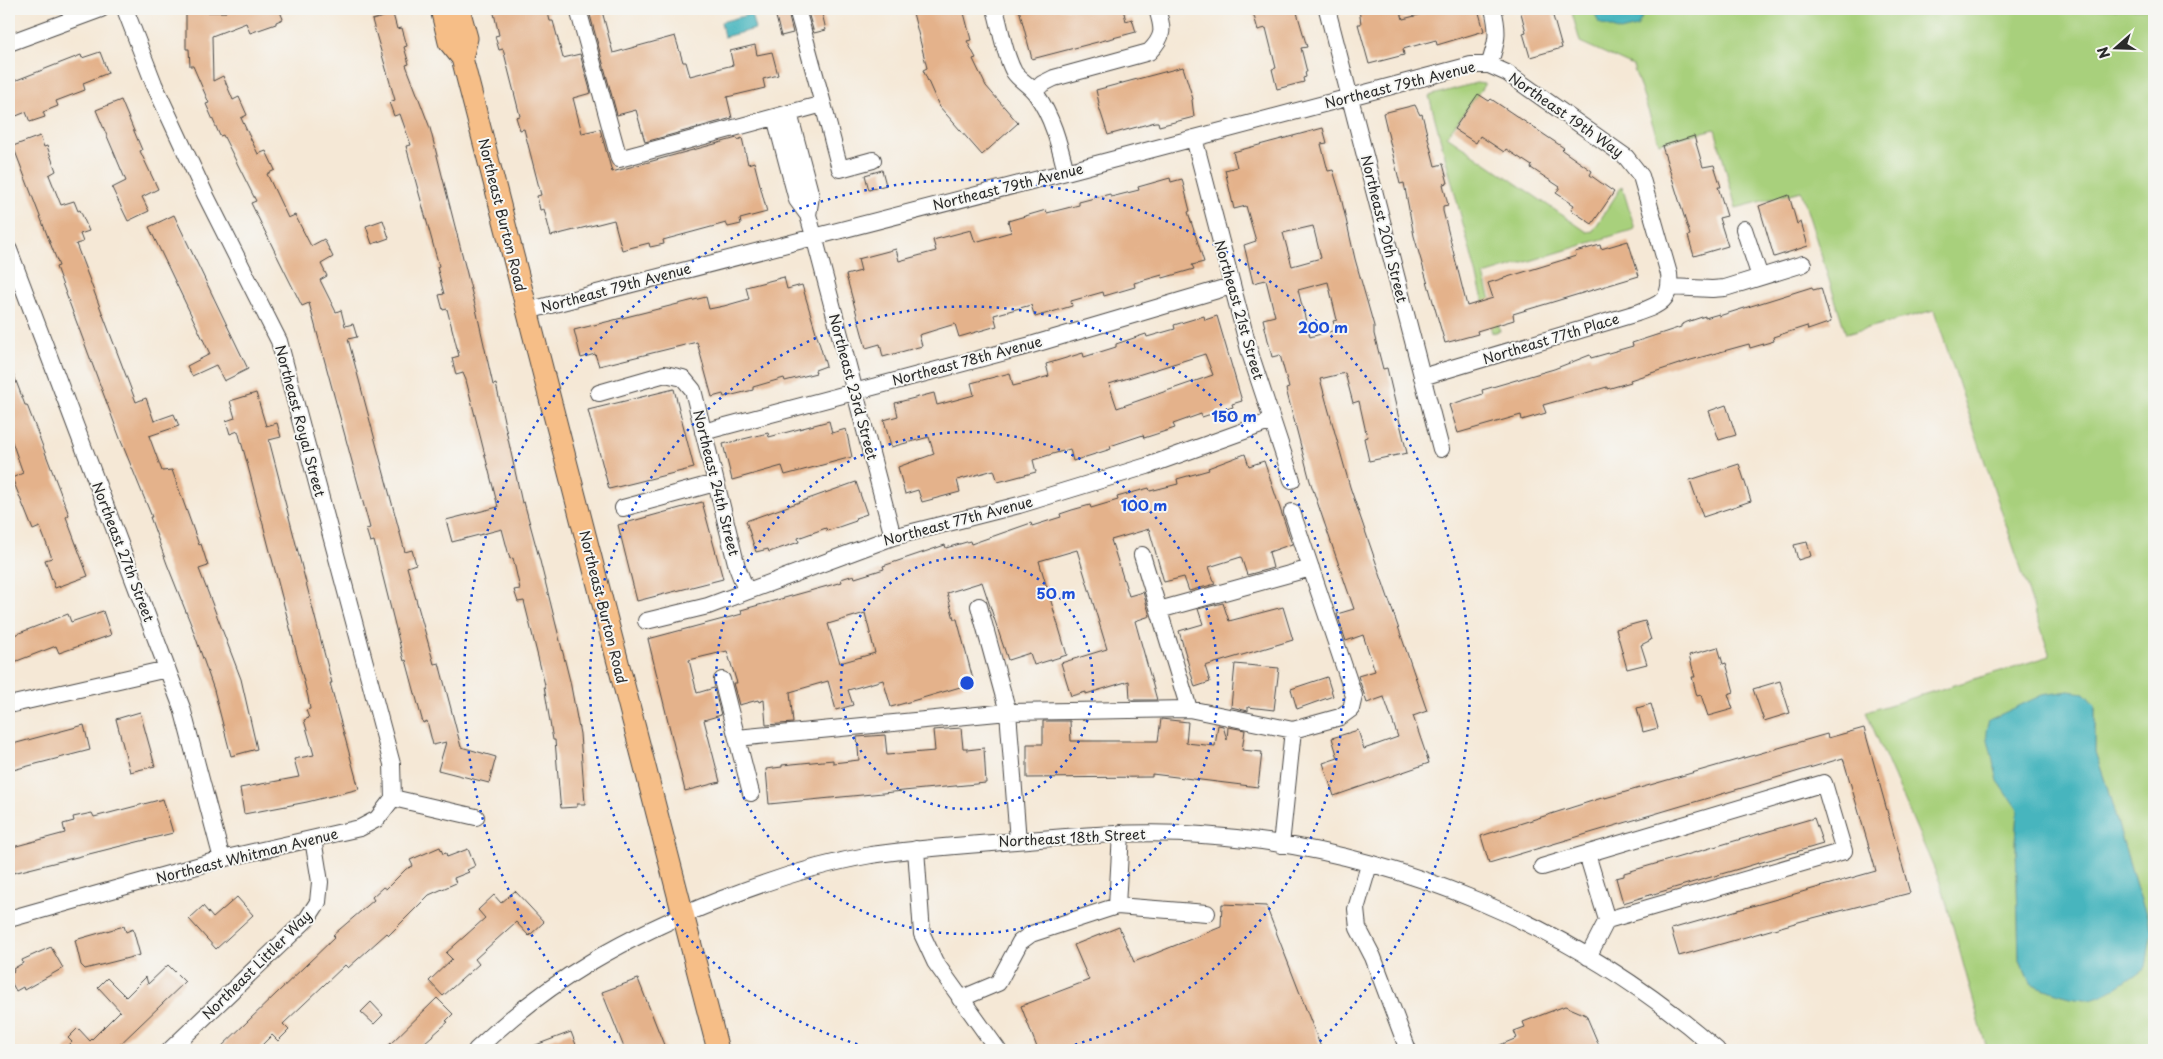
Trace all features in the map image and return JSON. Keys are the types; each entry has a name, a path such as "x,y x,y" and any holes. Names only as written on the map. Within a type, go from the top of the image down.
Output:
{"main road":[{"name":"Northeast Burton Road","path":"441,9 449,42 462,58 718,1050"},
{"name":"Northeast Burton Road","path":"460,9 467,38 462,58"}],"street":[{"path":"9,43 101,9"},
{"name":"Northeast Royal Street","path":"125,9 162,101 204,194 279,341 392,764 393,798"},
{"path":"578,9 619,159 823,104"},
{"path":"797,9 840,169 872,160"},
{"path":"996,9 1007,55 1015,73 1034,91 1047,112 1057,136 1066,172"},
{"path":"1034,91 1042,84 1054,78 1149,52 1160,41 1162,27 1157,9"},
{"name":"Northeast 20th Street","path":"1327,9 1441,449"},
{"path":"1489,65 1497,42 1493,9"},
{"name":"Northeast 79th Avenue","path":"527,311 1066,172 1472,64 1489,65"},
{"name":"Northeast 19th Way","path":"1489,65 1507,73 1626,157 1641,176 1669,274 1670,287"},
{"name":"Northeast 23rd Street","path":"782,115 797,200 808,215 814,236 892,537"},
{"name":"Northeast 21st Street","path":"1194,138 1231,286 1292,480"},
{"path":"1744,229 1760,277"},
{"name":"Northeast 27th Street","path":"9,250 182,708 222,859"},
{"path":"1670,287 1718,289 1804,264"},
{"name":"Northeast 78th Avenue","path":"703,432 1031,345 1231,286"},
{"name":"Northeast 77th Place","path":"1422,377 1644,310 1666,299 1670,287"},
{"name":"Northeast 24th Street","path":"599,393 665,374 683,378 693,390 737,567 746,590"},
{"name":"Northeast 77th Avenue","path":"646,621 708,606 746,590 892,537 1019,505 1147,466 1272,421"},
{"path":"623,508 716,483"},
{"path":"737,738 1008,712 1189,709 1293,730 1340,717 1351,709 1354,696 1292,512"},
{"path":"1142,555 1189,709"},
{"path":"1159,610 1311,568"},
{"path":"979,606 1008,712 1018,841"},
{"path":"9,705 167,670"},
{"path":"722,680 751,793"},
{"path":"1281,845 1293,730"},
{"path":"1542,867 1824,784 1844,851 1607,920"},
{"path":"393,798 476,817"},
{"name":"Northeast Whitman Avenue","path":"9,919 222,859 314,840 360,828 378,819 393,798"},
{"path":"1117,906 1121,833"},
{"name":"Northeast 18th Street","path":"684,914 754,886 817,867 868,856 916,849 1121,833 1202,835 1281,845 1370,865 1462,895 1512,917 1558,940 1637,987 1717,1050"},
{"name":"Northeast Littler Way","path":"170,1050 307,919 318,902 320,882 314,840"},
{"path":"916,849 922,934 935,962 998,1050"},
{"path":"1587,854 1607,920 1588,957"},
{"path":"1370,865 1356,909 1358,928 1373,957 1408,1050"},
{"path":"960,999 998,983 1020,942 1031,934 1117,906 1207,913"},
{"path":"476,1050 532,1000 581,967 642,932 684,914"}],"green space":[{"path":"1571,9 2154,9 2154,1050 1987,1050 1942,887 1866,712 2050,656 1934,310 1846,334 1801,191 1736,208 1715,129 1659,143 1633,66 1580,42","holes":["2095,705 2095,752 2137,889 2152,930 2030,983 2019,958 2016,844 2018,810"]},
{"path":"1476,83 1485,84 1447,136 1587,232 1593,231 1622,186 1635,229 1484,275 1500,331 1492,333 1429,96"}],"water":[{"path":"1593,9 1641,9 1643,15 1637,27 1620,31 1599,23"},
{"path":"751,14 755,29 724,37 721,22"},
{"path":"2069,691 2084,693 2095,705 2095,752 2137,889 2152,930 2146,967 2109,992 2085,999 2050,991 2030,983 2019,958 2016,844 2018,810 1998,781 1986,731 1989,720 2042,695"}],"building":[{"path":"225,9 279,9 283,19 276,22 276,24 250,33 246,23 212,36 213,81 223,76 233,100 239,97 247,115 241,118 258,154 266,151 275,170 267,174 288,218 295,215 311,246 324,239 333,257 321,264 327,276 320,280 336,312 341,310 345,326 353,324 357,337 348,339 405,552 412,550 416,564 407,567 434,664 439,663 461,747 496,757 489,783 438,770 446,742 433,745 427,721 423,723 406,660 404,661 374,541 370,542 366,529 370,528 309,303 302,306 251,203 256,201 223,135 220,136 206,104 209,103 193,66 190,66 189,49 186,49 186,12 226,12"},
{"path":"493,9 547,9 550,21 553,21 563,58 580,54 591,93 573,98 582,133 600,129 612,172 742,138 748,164 754,162 767,212 740,219 741,224 728,227 726,223 663,240 664,244 650,247 649,243 622,250 614,220 551,236 544,209 540,210 537,196 541,195 524,129 520,130 516,117 520,116 503,49 499,50 495,36 499,35"},
{"path":"774,9 787,9 793,33 781,36"},
{"path":"807,9 821,9 826,30 814,33"},
{"path":"912,9 963,9 971,40 967,41 976,58 973,59 986,86 1018,123 982,155 939,106 923,70 927,68"},
{"path":"1019,9 1123,9 1126,21 1132,19 1136,32 1032,59"},
{"path":"1252,9 1296,9 1307,47 1301,48 1307,72 1305,72 1306,77 1303,78 1304,82 1277,89 1272,69 1276,68 1266,28 1258,30"},
{"path":"1359,9 1400,9 1403,19 1442,9 1478,9 1484,31 1437,45 1436,40 1403,49 1404,55 1369,64 1358,24 1361,24"},
{"path":"1520,9 1551,9 1562,48 1530,57 1523,33 1526,32"},
{"path":"602,11 613,53 675,36 683,62 686,62 690,76 733,65 730,51 755,45 757,55 772,52 778,75 763,79 765,88 727,97 732,118 645,142 636,110 617,115 590,15"},
{"path":"393,14 397,29 402,28 407,46 404,47 409,64 406,65 430,128 476,309 493,385 496,384 522,503 524,502 540,561 570,681 580,734 585,804 577,804 577,807 561,808 555,740 553,740 545,685 524,601 518,602 514,590 520,589 513,558 510,559 502,529 452,542 446,520 498,507 466,380 463,373 456,375 452,358 459,356 447,309 443,310 439,295 444,294 437,267 439,266 406,146 411,145 400,114 394,116 389,102 395,100 372,20"},
{"path":"100,52 108,73 83,83 85,90 56,101 58,106 43,112 45,117 30,122 26,112 9,119 9,83 81,55 82,58"},
{"path":"1183,67 1193,99 1194,117 1159,126 1158,122 1155,122 1108,135 1098,104 1096,90"},
{"path":"1478,94 1489,101 1491,99 1564,148 1562,150 1592,171 1590,175 1614,192 1592,224 1571,210 1574,205 1556,193 1560,187 1531,168 1532,166 1506,149 1504,152 1480,136 1476,143 1454,129"},
{"path":"121,100 142,150 140,151 158,189 142,197 149,211 128,221 112,188 126,181 96,110"},
{"path":"1415,105 1420,115 1422,114 1435,166 1443,164 1448,183 1443,184 1448,205 1443,206 1443,211 1467,306 1493,298 1488,283 1576,256 1575,252 1600,245 1601,249 1628,241 1639,276 1513,314 1514,320 1477,331 1478,334 1445,343 1414,236 1404,183 1400,184 1383,113"},
{"path":"1323,128 1327,143 1321,144 1328,171 1333,170 1340,193 1383,369 1387,368 1407,453 1369,461 1364,438 1367,437 1359,401 1353,403 1345,373 1320,379 1350,487 1427,711 1413,716 1429,763 1334,796 1323,763 1338,758 1332,738 1358,730 1364,749 1398,737 1384,697 1367,703 1358,676 1375,671 1363,635 1346,641 1337,614 1354,609 1310,481 1286,389 1289,388 1280,355 1272,357 1263,319 1275,316 1266,280 1253,283 1244,245 1256,241 1246,206 1234,209 1225,170 1237,167 1233,152","holes":["1313,226 1321,258 1292,266 1283,233","1328,282 1337,320 1333,321 1336,330 1310,337 1298,290"]},
{"path":"40,136 44,147 47,146 56,171 49,175 61,205 74,201 89,231 80,234 83,242 76,244 136,402 146,398 154,421 174,414 179,426 149,436 162,471 172,470 199,545 201,544 208,566 199,569 241,679 257,749 231,756 214,690 192,627 56,267 59,266 13,146"},
{"path":"1694,136 1703,167 1714,165 1721,187 1718,187 1727,216 1719,218 1728,246 1694,256 1688,236 1690,235 1662,146"},
{"path":"882,170 886,185 869,190 865,175"},
{"path":"1170,178 1171,182 1182,179 1190,211 1188,212 1204,262 1192,265 1194,269 1163,278 1162,275 1134,283 1135,287 1104,296 1103,292 1071,301 1072,306 1035,317 1031,305 994,315 997,326 959,337 955,324 919,335 922,346 883,357 880,344 866,348 846,275 861,271 858,259 896,249 899,261 936,251 933,240 971,230 975,242 1011,232 1008,221 1046,210 1047,213 1079,205 1079,202 1110,194 1111,197 1139,190 1138,187"},
{"path":"1789,195 1797,224 1801,222 1808,246 1774,257 1759,206"},
{"path":"174,215 248,369 224,381 216,365 192,376 187,366 210,354 149,227"},
{"path":"383,220 389,238 372,244 366,226"},
{"path":"784,277 787,289 802,285 826,366 815,370 816,373 785,381 784,378 753,387 753,390 724,397 723,394 712,397 697,342 599,366 595,354 581,358 574,330 706,297 709,309 724,306 749,299 746,287"},
{"path":"1812,287 1813,290 1821,288 1831,322 1808,330 1807,326 1773,337 1774,341 1750,348 1749,344 1691,360 1630,380 1631,382 1543,405 1546,413 1522,420 1521,415 1458,433 1449,405 1483,394 1482,390 1554,369 1590,355 1591,358 1633,346 1632,343 1681,327 1681,325 1687,322 1705,316 1705,318 1719,314 1719,316"},
{"path":"1204,316 1205,320 1217,316 1242,401 1232,404 1233,407 1202,417 1201,414 1173,424 1175,428 1144,438 1143,435 1110,446 1111,449 1073,461 1070,449 1033,460 1036,472 998,482 994,470 957,480 960,492 922,502 918,490 905,494 898,467 934,454 929,437 891,447 884,420 898,416 895,403 934,393 937,405 974,395 971,383 1010,373 1013,386 1029,382 1049,376 1046,364 1083,353 1084,357 1116,347 1116,344 1146,334 1147,337 1175,329 1174,325","holes":["1205,354 1213,375 1117,408 1109,384"]},
{"path":"9,365 25,405 27,405 69,515 66,517 88,576 55,588 45,560 52,558 40,527 33,530 12,478 23,473 9,433"},
{"path":"674,389 694,468 609,489 588,410"},
{"path":"256,393 266,426 277,423 281,437 269,440 332,683 330,683 359,789 307,802 244,814 240,788 299,777 294,759 314,755 304,720 309,718 306,710 310,709 308,697 246,459 238,431 230,434 226,421 235,418 230,401"},
{"path":"1726,405 1736,435 1719,440 1709,411"},
{"path":"829,421 832,433 846,429 852,457 785,475 782,466 732,480 723,444 768,433 769,437"},
{"path":"1245,454 1249,466 1264,461 1292,544 1269,552 1273,568 1247,575 1241,557 1209,567 1215,584 1189,591 1184,577 1164,582 1149,529 1111,540 1129,596 1143,592 1150,616 1135,621 1157,700 1130,700 1129,681 1086,694 1086,692 1071,696 1061,663 1107,649 1077,550 1039,561 1067,655 1034,665 1030,653 1008,660 982,582 947,593 954,619 957,619 974,683 891,707 883,680 848,690 853,705 836,710 828,681 790,692 793,723 766,725 764,700 739,705 733,683 737,683 727,651 689,660 697,693 714,688 721,715 704,720 720,782 685,791 648,639 742,614 741,610 842,582 841,579 854,575 855,578 884,569 883,566 945,545 946,548 970,541 971,544 1031,523 1032,526 1061,517 1060,514 1072,510 1090,505 1091,508 1118,500 1117,497 1149,488 1150,491 1178,484 1177,479 1209,470 1208,468","holes":["865,613 875,653 840,663 828,624"]},
{"path":"1739,464 1751,501 1703,517 1690,480"},
{"path":"856,482 867,514 855,518 856,521 827,531 826,528 798,538 799,542 769,552 768,549 756,552 746,521"},
{"path":"702,502 723,579 637,601 618,525"},
{"path":"1807,542 1811,556 1798,560 1794,545"},
{"path":"1223,603 1229,621 1283,607 1293,640 1205,666 1210,682 1195,687 1179,631 1203,624 1198,609"},
{"path":"103,611 111,635 59,653 56,646 9,664 9,637 68,614 71,622"},
{"path":"1645,621 1651,640 1641,645 1647,664 1627,669 1616,629"},
{"path":"1718,647 1723,664 1726,663 1734,692 1728,694 1733,709 1708,716 1701,695 1697,696 1692,677 1695,677 1689,655"},
{"path":"1235,664 1279,668 1274,710 1248,707 1248,711 1231,707"},
{"path":"1327,677 1333,696 1297,709 1291,689"},
{"path":"1780,681 1790,713 1764,721 1753,689"},
{"path":"1651,704 1658,728 1643,732 1637,708"},
{"path":"140,712 155,766 130,772 116,719"},
{"path":"1161,719 1188,722 1186,743 1215,746 1218,725 1223,726 1227,740 1228,727 1245,730 1242,750 1262,752 1258,787 1152,774 1152,777 1027,778 1027,744 1043,744 1043,721 1070,721 1071,741 1158,741"},
{"path":"84,725 90,750 9,771 9,745"},
{"path":"961,728 963,748 967,748 967,750 984,748 986,783 769,804 766,769 782,767 782,765 833,760 833,763 859,760 857,737 885,735 887,755 935,751 933,730"},
{"path":"1864,728 1910,893 1679,956 1671,929 1876,871 1843,758 1489,863 1481,836 1605,797 1827,734 1828,738"},
{"path":"163,799 173,833 9,874 9,848 65,833 63,824 74,821 73,817 92,813 94,817"},
{"path":"1814,818 1823,844 1623,903 1616,878 1624,876 1624,873"},
{"path":"440,847 443,854 446,853 447,857 468,849 475,866 467,870 469,872 454,878 456,883 429,895 389,935 387,933 348,968 345,965 283,1024 289,1030 278,1041 272,1035 257,1050 218,1050 335,937 333,935 374,900 372,897 383,887 386,889 406,869 413,866 410,860"},
{"path":"515,891 544,922 529,936 516,922 475,959 479,964 443,996 429,981 452,959 446,953 485,918 478,910 494,895 501,903"},
{"path":"237,897 253,915 216,949 189,919 203,906 213,918"},
{"path":"1222,904 1266,906 1322,1050 1038,1050 1021,1006 1089,980 1074,945 1119,927 1134,962 1221,927"},
{"path":"124,926 126,932 133,929 140,955 85,969 81,965 75,940"},
{"path":"51,947 63,968 24,990 23,987 16,991 9,978 9,974 23,963 22,960"},
{"path":"168,965 185,982 114,1050 64,1050 72,1042 68,1038 78,1028 90,1041 120,1011 98,987 107,978 126,997 146,977 148,984"},
{"path":"638,979 666,1050 625,1050 602,992"},
{"path":"437,998 453,1014 446,1021 448,1022 416,1050 384,1050"},
{"path":"371,1002 383,1015 374,1024 361,1012"},
{"path":"1565,1006 1586,1015 1601,1050 1488,1050 1517,1038 1514,1031 1525,1027 1523,1022"},
{"path":"571,1032 578,1050 525,1049"}]}
